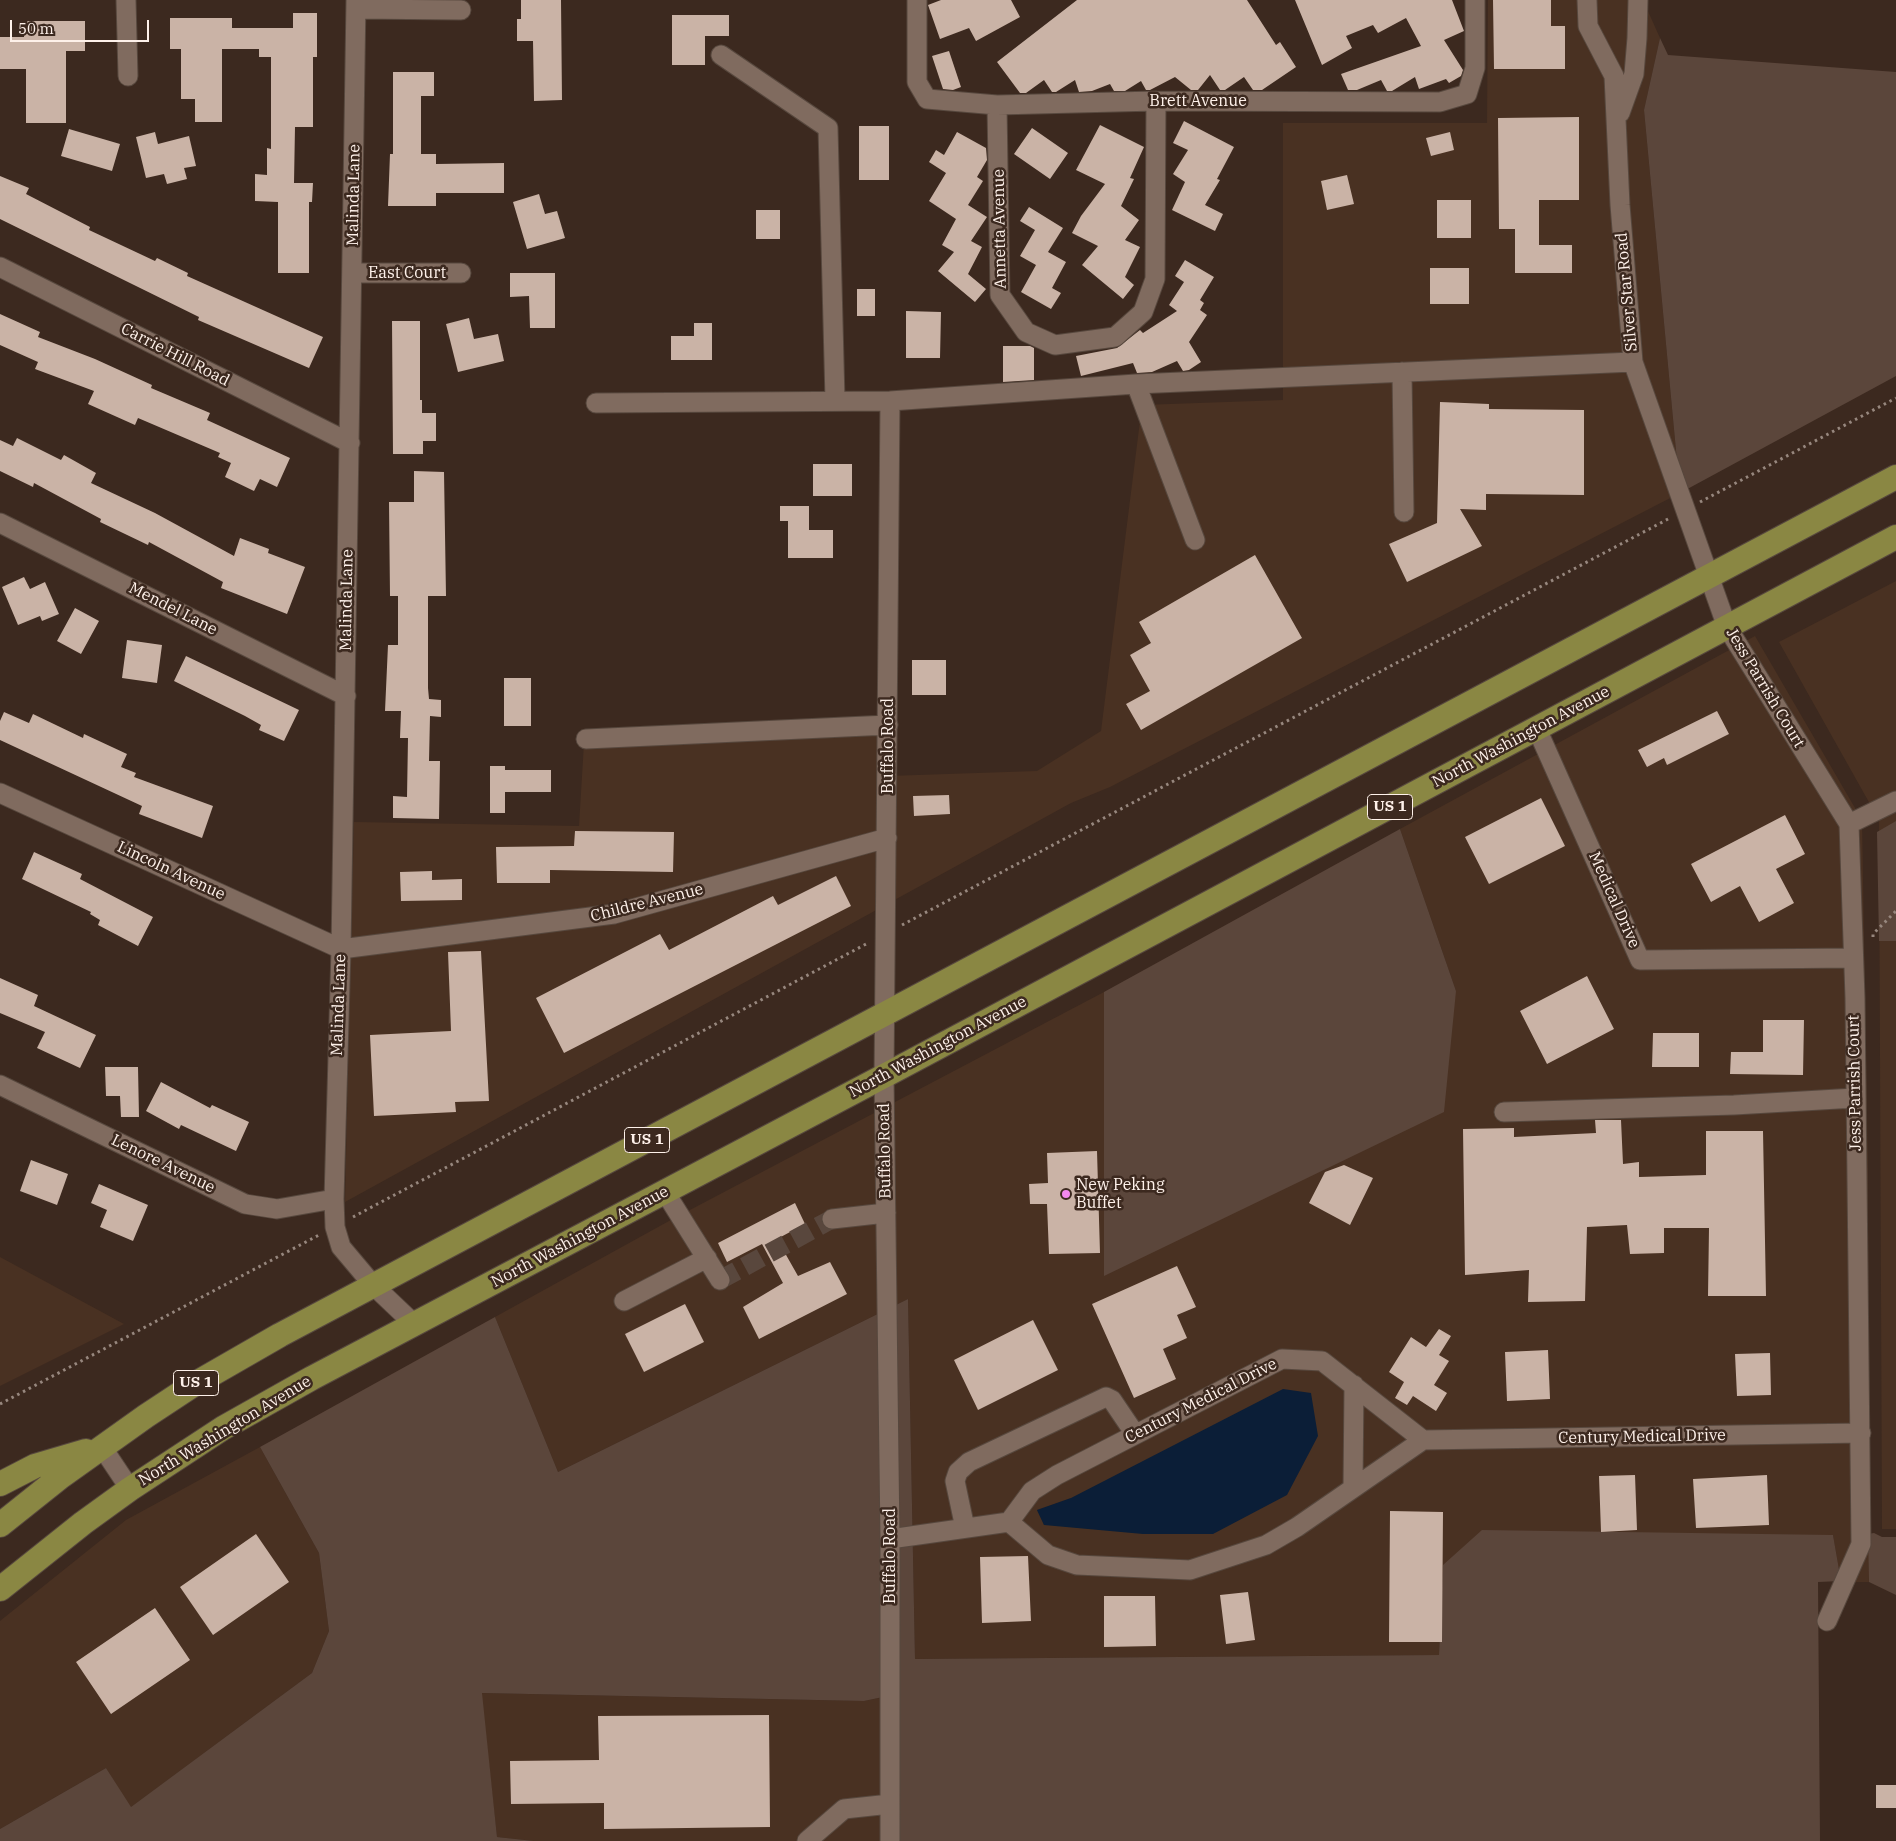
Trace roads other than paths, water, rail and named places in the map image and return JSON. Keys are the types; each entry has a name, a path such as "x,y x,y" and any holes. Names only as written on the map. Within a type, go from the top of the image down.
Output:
{"main road":[{"name":"US 1","path":"0,1525 102,1446 235,1360 1896,477"},
{"name":"North Washington Avenue","path":"0,1589 83,1522 130,1489 254,1410 1896,537"},
{"path":"0,1484 35,1466 102,1446"}],"street":[{"path":"126,0 128,76"},
{"name":"Brett Avenue","path":"917,0 917,82 927,100 997,105 1156,101 1440,102 1467,94 1475,68 1475,0"},
{"name":"Silver Star Road","path":"1587,0 1588,26 1614,76 1620,205 1632,362 1708,577"},
{"path":"1616,124 1634,74 1638,0"},
{"path":"356,5 461,10"},
{"name":"Malinda Lane","path":"356,5 346,696 334,1199 335,1226 341,1247 373,1285 414,1324"},
{"path":"721,55 828,128 835,400"},
{"name":"Annetta Avenue","path":"997,105 1000,295 1026,332 1055,345 1115,337 1144,312 1155,279 1156,101"},
{"name":"Carrie Hill Road","path":"0,267 350,443"},
{"name":"East Court","path":"353,274 461,274"},
{"path":"596,403 890,401 1136,384 1632,362"},
{"path":"1402,372 1404,512"},
{"path":"1136,384 1195,540"},
{"name":"Buffalo Road","path":"890,401 884,1076 890,1539 890,1841"},
{"name":"Mendel Lane","path":"0,522 346,696"},
{"name":"Jess Parrish Court","path":"1708,577 1727,626 1849,824 1861,1433 1861,1544 1827,1621"},
{"path":"586,738 888,725"},
{"name":"Medical Drive","path":"1537,729 1640,960 1853,958"},
{"name":"Lincoln Avenue","path":"0,793 341,949"},
{"path":"1849,824 1896,800"},
{"name":"Childre Avenue","path":"341,949 614,914 887,838"},
{"name":"Lenore Avenue","path":"0,1085 245,1204 277,1209 334,1199"},
{"path":"1504,1112 1734,1105 1855,1098"},
{"path":"665,1192 720,1280"},
{"path":"832,1219 886,1213"},
{"path":"624,1301 706,1258"},
{"name":"Century Medical Drive","path":"1009,1522 1032,1491 1057,1475 1282,1359 1322,1361 1423,1440 1861,1433"},
{"path":"1353,1487 1354,1385"},
{"path":"965,1528 955,1481 958,1472 969,1462 1106,1397 1112,1400 1135,1434"},
{"path":"890,1539 1009,1522 1048,1555 1077,1565 1190,1570 1266,1545 1297,1527 1423,1440"},
{"path":"102,1446 130,1489"},
{"path":"807,1841 844,1809 890,1804"}],"water":[{"path":"1283,1389 1311,1393 1318,1436 1287,1495 1213,1534 1143,1534 1044,1525 1037,1510 1071,1498"}],"tunnel":[{"path":"720,1280 832,1219"}],"place":[{"name":"New Peking Buffet","path":"1066,1194"}]}
